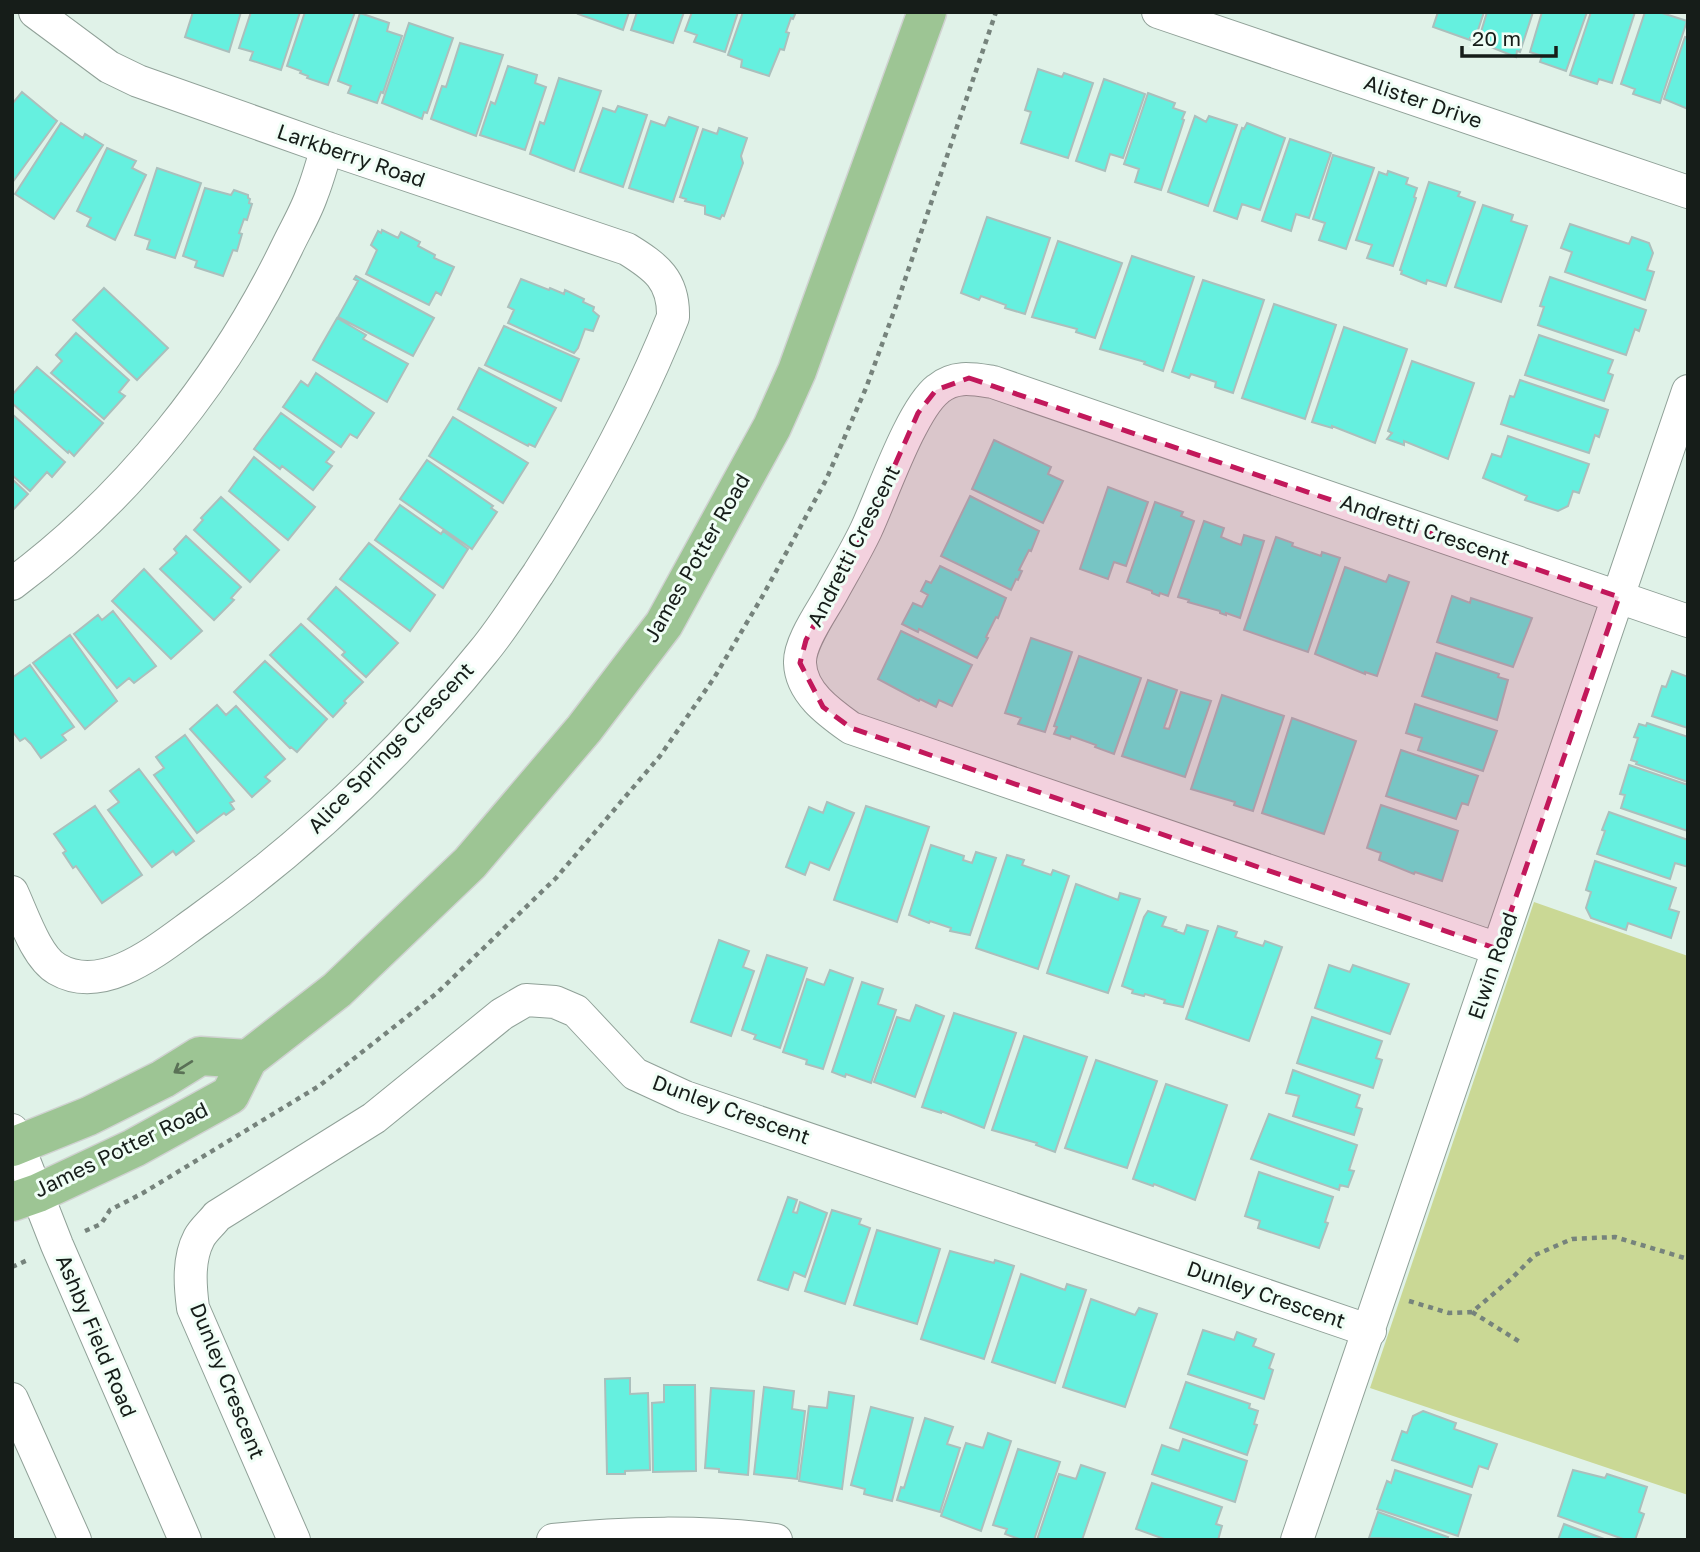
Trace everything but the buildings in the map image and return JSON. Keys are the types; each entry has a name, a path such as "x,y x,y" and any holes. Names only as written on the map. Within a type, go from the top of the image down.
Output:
{"main road":[{"name":"James Potter Road","path":"25,1198 134,1148 230,1095 248,1059 337,990 470,863 584,729 664,624 772,427 797,372 927,12"},
{"path":"14,1141 89,1116 163,1079 200,1056 248,1059"}],"street":[{"name":"Larkberry Road","path":"35,12 109,66 138,81 627,249 660,273 669,288"},
{"name":"Alister Drive","path":"1158,12 1688,192"},
{"path":"12,584 67,538 110,497 197,396 257,306 312,195 327,148"},
{"name":"Alice Springs Crescent","path":"12,892 42,954 56,969 93,978 110,974 158,948 243,888 346,800 441,702 485,650 558,542 627,421 653,368 673,317 673,301 669,288"},
{"name":"Andretti Crescent","path":"1498,949 851,728 823,707 806,684 800,663 806,640 865,532 918,413 936,390 950,381 969,378 993,382 1688,621"},
{"name":"Elwin Road","path":"1297,1540 1688,391"},
{"name":"Dunley Crescent","path":"294,1540 193,1308 191,1273 199,1237 217,1216 374,1118 502,1014 526,1000 555,1002 576,1011 635,1074 685,1097 1370,1331"},
{"name":"Ashby Field Road","path":"14,1141 25,1198 107,1362 185,1540"},
{"path":"12,1399 75,1540"},
{"path":"553,1540 614,1535 776,1540"}],"path":[{"path":"1472,1312 1535,1255 1572,1239 1615,1237 1688,1259"},
{"path":"1409,1300 1449,1313 1472,1312 1520,1342"}],"highlighted area":[{"path":"969,378 1619,597 1498,949 851,728 823,707 800,663 806,640 865,532 918,413 936,390"}],"green space":[{"path":"1534,902 1688,956 1688,1495 1370,1388"}]}
